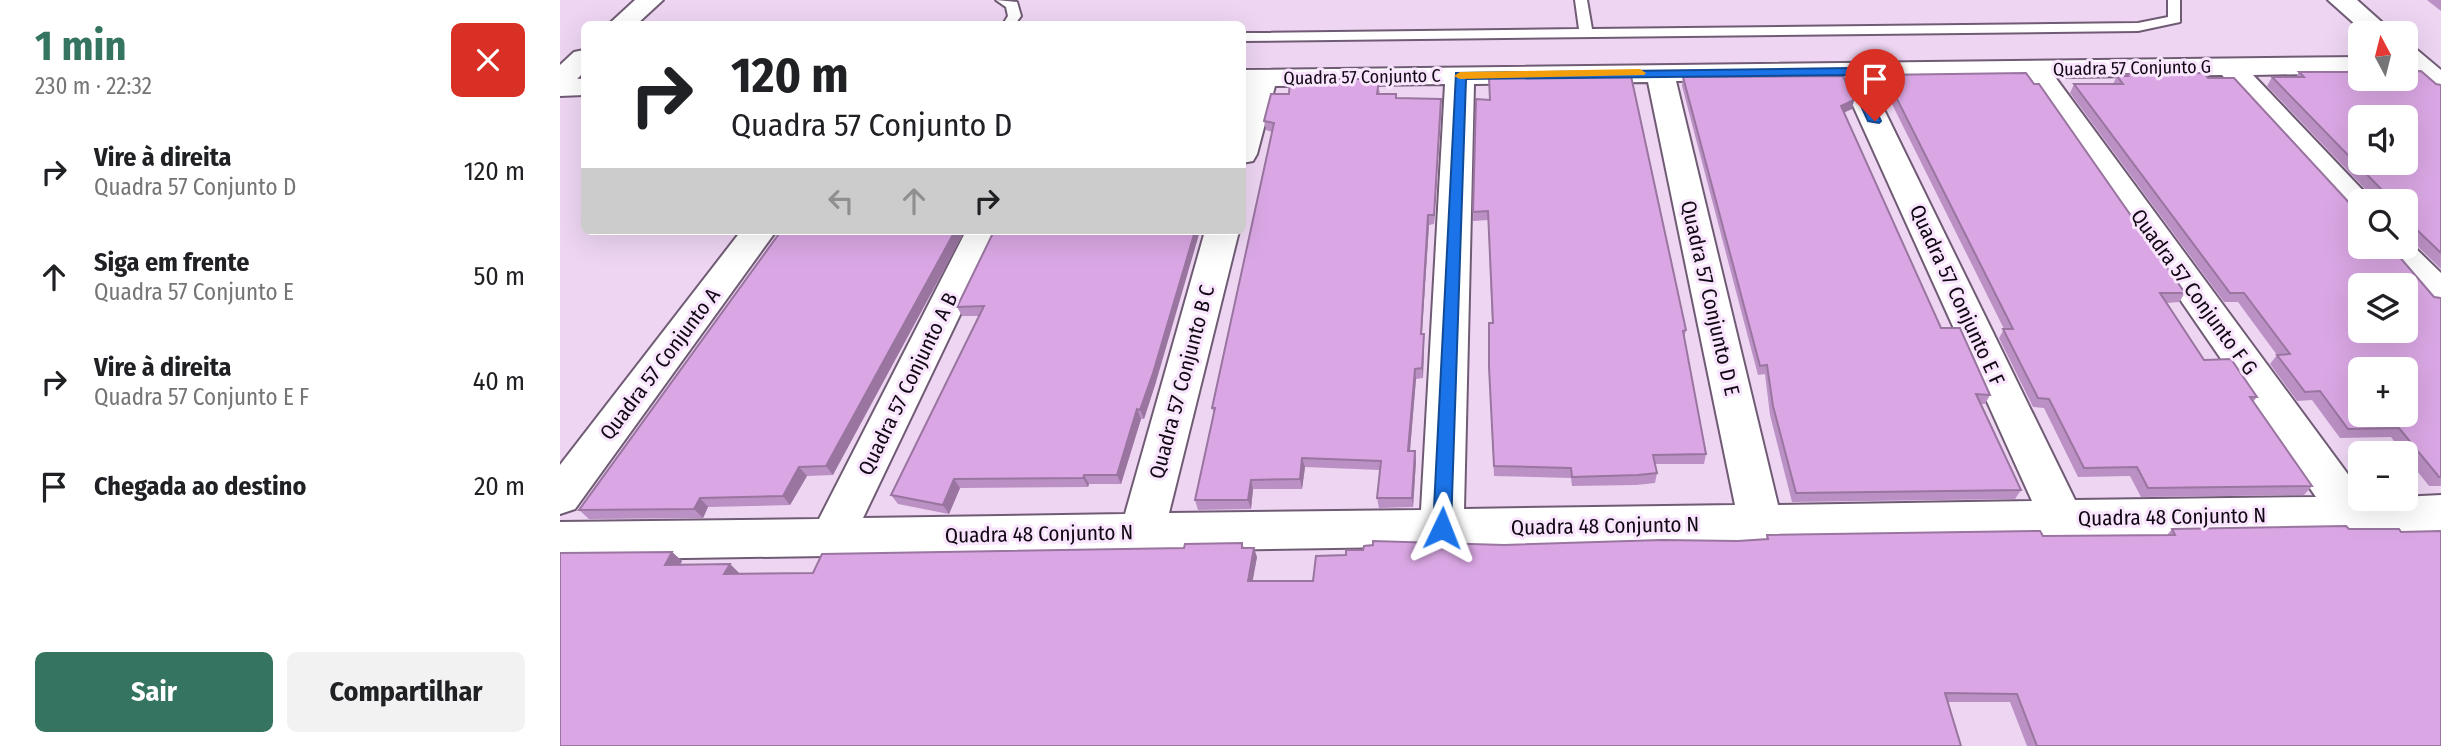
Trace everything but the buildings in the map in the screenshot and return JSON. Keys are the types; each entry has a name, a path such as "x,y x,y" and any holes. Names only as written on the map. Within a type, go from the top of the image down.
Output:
{"main road":[{"path":"626,21 650,0"},
{"path":"2341,0 2366,21"},
{"path":"560,80 581,61"},
{"path":"2418,62 2441,83"},
{"name":"Quadra 57 Conjunto G","path":"1660,73 2348,65"},
{"path":"2229,66 2348,194"},
{"name":"Quadra 57 Conjunto F G","path":"2035,69 2353,515"},
{"name":"Quadra 57 Conjunto E F","path":"1851,71 2062,519"},
{"name":"Quadra 57 Conjunto C","path":"1253,78 1660,73"},
{"name":"Quadra 57 Conjunto D E","path":"1660,73 1761,523"},
{"path":"1442,528 1460,76"},
{"path":"1246,126 1253,78"},
{"path":"560,87 581,87"},
{"name":"Quadra 57 Conjunto A","path":"560,497 756,235"},
{"name":"Quadra 57 Conjunto A B","path":"832,537 981,235"},
{"name":"Quadra 57 Conjunto B C","path":"1142,532 1221,235"},
{"path":"2407,259 2441,295"},
{"name":"Quadra 48 Conjunto N","path":"560,541 2441,513"}],"lane":[{"path":"1002,0 1013,5 1015,16 1011,21"},
{"path":"1581,0 1586,33"},
{"path":"1246,37 2138,27 2175,19 2174,0"}],"slow traffic":[{"path":"1460,76 1640,73"}],"route":[{"path":"1442,528 1460,76 1851,71 1875,121"}]}
